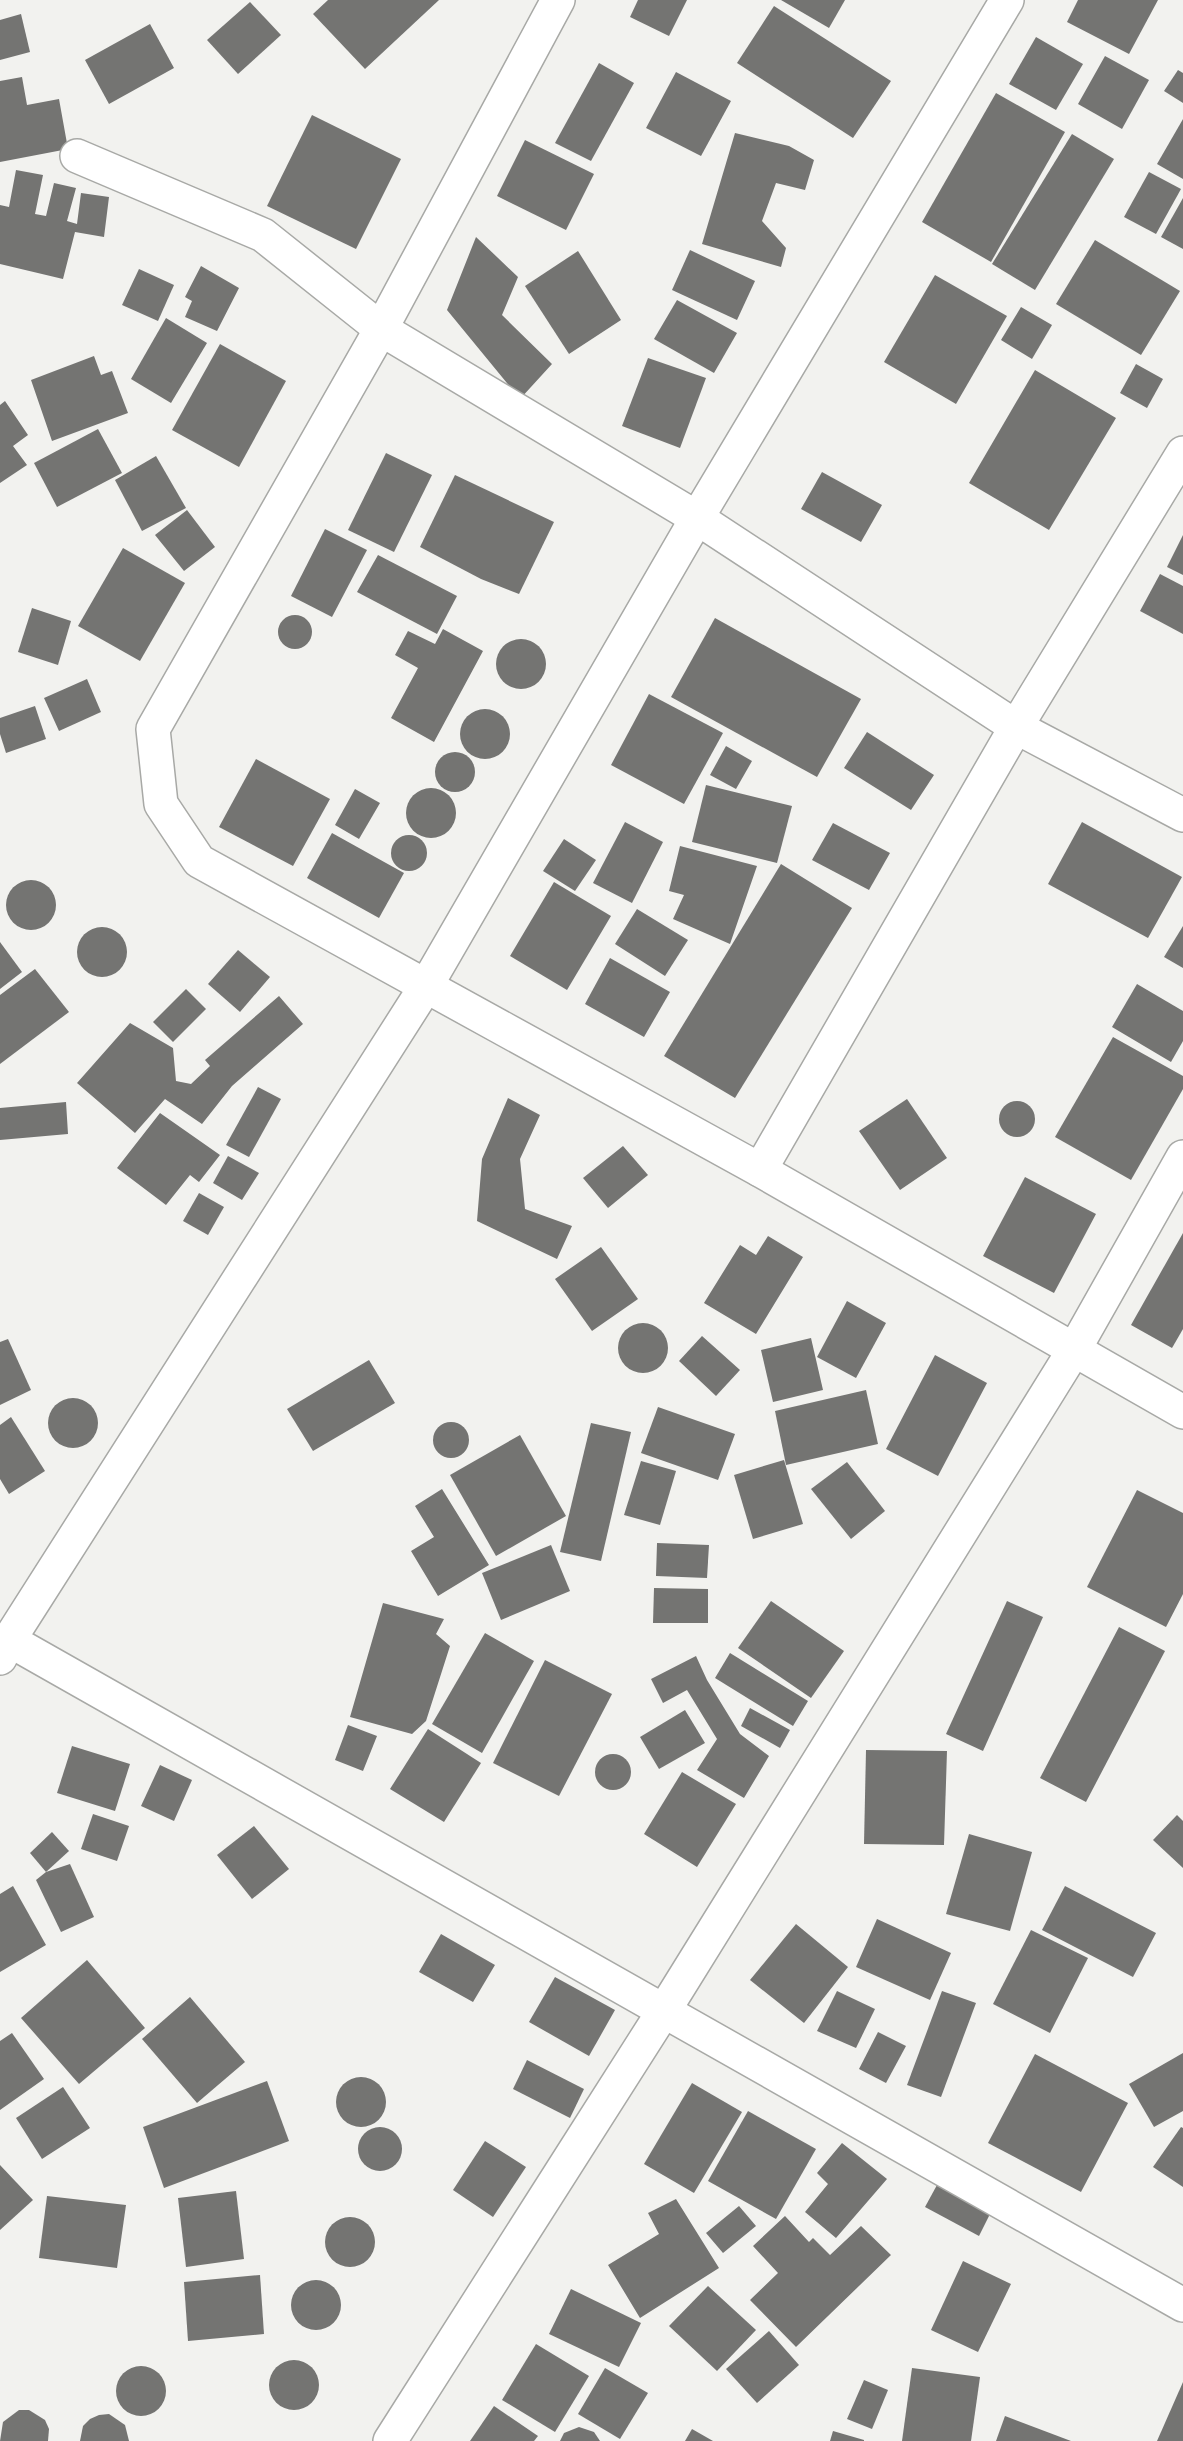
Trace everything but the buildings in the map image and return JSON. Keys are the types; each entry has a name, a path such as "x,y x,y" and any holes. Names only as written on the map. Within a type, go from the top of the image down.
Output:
{"street":[{"path":"558,0 381,329 153,729 161,804 199,861 760,1170 1183,1412"},
{"path":"1007,0 697,518 426,986 4,1649 665,2009 1183,2305"},
{"path":"77,156 263,236 381,329 697,518 1016,727 1183,815"},
{"path":"760,1170 1016,727 1183,453"},
{"path":"390,2441 665,2009 1074,1350 1183,1156"}]}
